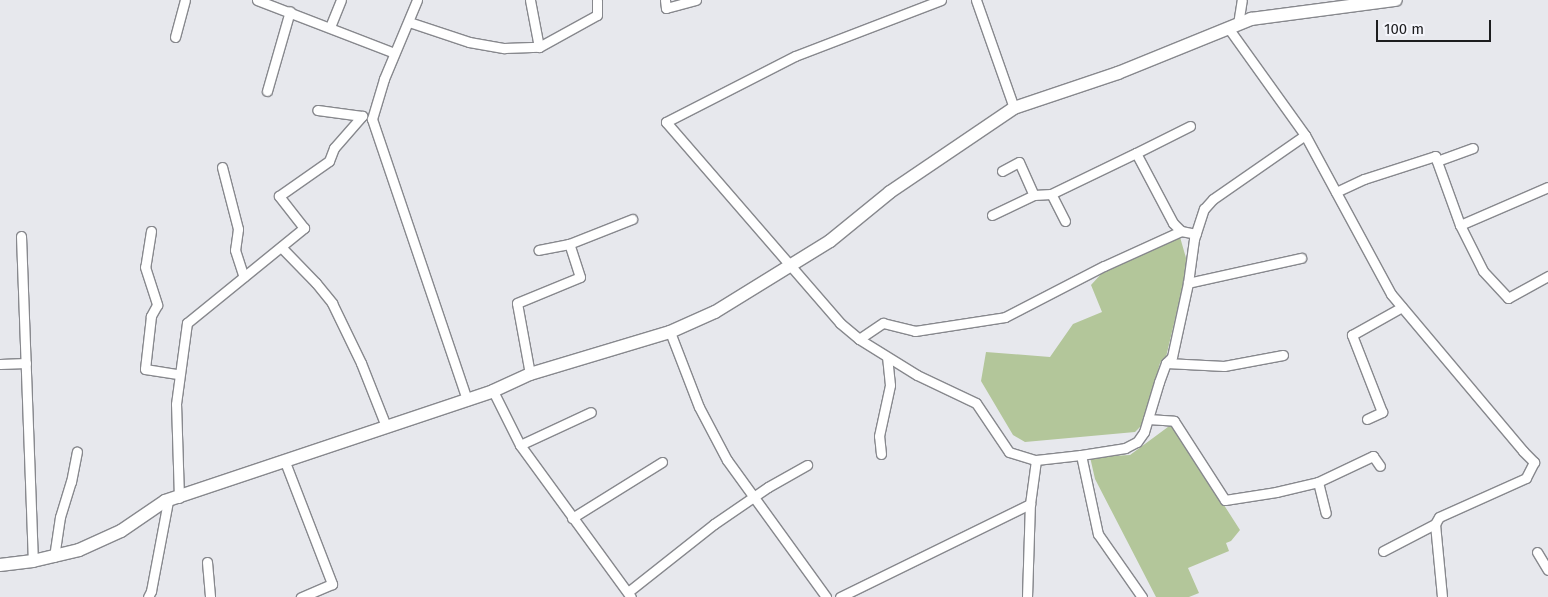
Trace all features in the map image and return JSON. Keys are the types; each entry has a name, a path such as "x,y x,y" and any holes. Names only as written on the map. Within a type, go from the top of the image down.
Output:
{"street":[{"path":"175,37 186,0"},
{"path":"256,0 290,11 394,53"},
{"path":"330,27 341,0"},
{"path":"418,0 394,53 372,119 467,400"},
{"path":"530,0 539,47"},
{"path":"409,22 469,42 495,46 539,47 597,15 597,0"},
{"path":"665,0 666,8 696,0"},
{"path":"941,0 795,56 666,122 840,323 858,339 887,358 976,403 1009,452 1036,460 1125,448 1137,442 1144,432 1166,363 1172,357 1188,283 1196,234 1204,209 1212,199 1305,134"},
{"path":"976,0 1014,108"},
{"path":"1234,27 1242,0"},
{"path":"0,565 33,561 79,550 121,531 173,499 493,391 530,374 670,332 715,312 830,241 890,192 1014,108 1118,72 1251,19 1396,0"},
{"path":"267,91 290,11"},
{"path":"1234,27 1305,134 1391,294 1534,462 1526,478 1439,517 1435,524 1383,551"},
{"path":"317,110 372,119"},
{"path":"148,597 151,592 173,499 178,374 186,323 304,228 279,196 329,161 334,148 362,116"},
{"path":"992,215 1034,195 1051,194 1190,126"},
{"path":"1437,160 1473,148"},
{"path":"1136,153 1173,223 1181,231 1196,234"},
{"path":"1336,192 1364,179 1435,156 1460,226 1483,271 1508,298 1548,276"},
{"path":"1002,171 1019,162 1034,195"},
{"path":"222,166 238,229 235,250 244,276"},
{"path":"1460,226 1548,187"},
{"path":"1051,194 1065,221"},
{"path":"539,250 569,244 632,219"},
{"path":"152,231 145,267 157,305 151,316 145,369 178,374"},
{"path":"858,339 883,323 916,331 1005,317 1104,266 1181,231"},
{"path":"21,236 33,561"},
{"path":"530,374 517,303 580,276 569,244"},
{"path":"281,247 316,283 332,303 361,363 386,426"},
{"path":"1188,283 1301,258"},
{"path":"1367,419 1382,412 1352,335 1402,307"},
{"path":"670,332 699,407 727,460 826,597"},
{"path":"1166,363 1224,366 1283,355"},
{"path":"881,454 879,436 890,385 887,358"},
{"path":"0,364 26,363"},
{"path":"493,391 520,445 602,560 630,595 702,533 754,496 807,465"},
{"path":"520,445 591,412"},
{"path":"1148,419 1174,421 1225,500 1276,492 1318,482 1373,456 1380,466"},
{"path":"54,557 60,517 71,482 77,452"},
{"path":"1081,455 1098,534 1142,597"},
{"path":"1026,597 1030,504 1036,460"},
{"path":"285,462 332,584 301,597"},
{"path":"572,518 662,462"},
{"path":"1318,482 1326,513"},
{"path":"840,597 1030,504"},
{"path":"1435,524 1442,597"},
{"path":"1537,552 1548,570"},
{"path":"207,562 210,597"}],"green space":[{"path":"1180,237 1188,265 1166,357 1160,363 1144,423 1135,432 1025,442 1013,435 981,381 986,352 1050,357 1073,324 1102,312 1091,285 1103,272 1153,246"},
{"path":"1172,424 1240,530 1231,541 1226,543 1229,551 1188,568 1199,593 1189,597 1156,597 1095,479 1090,457 1130,455"}]}
